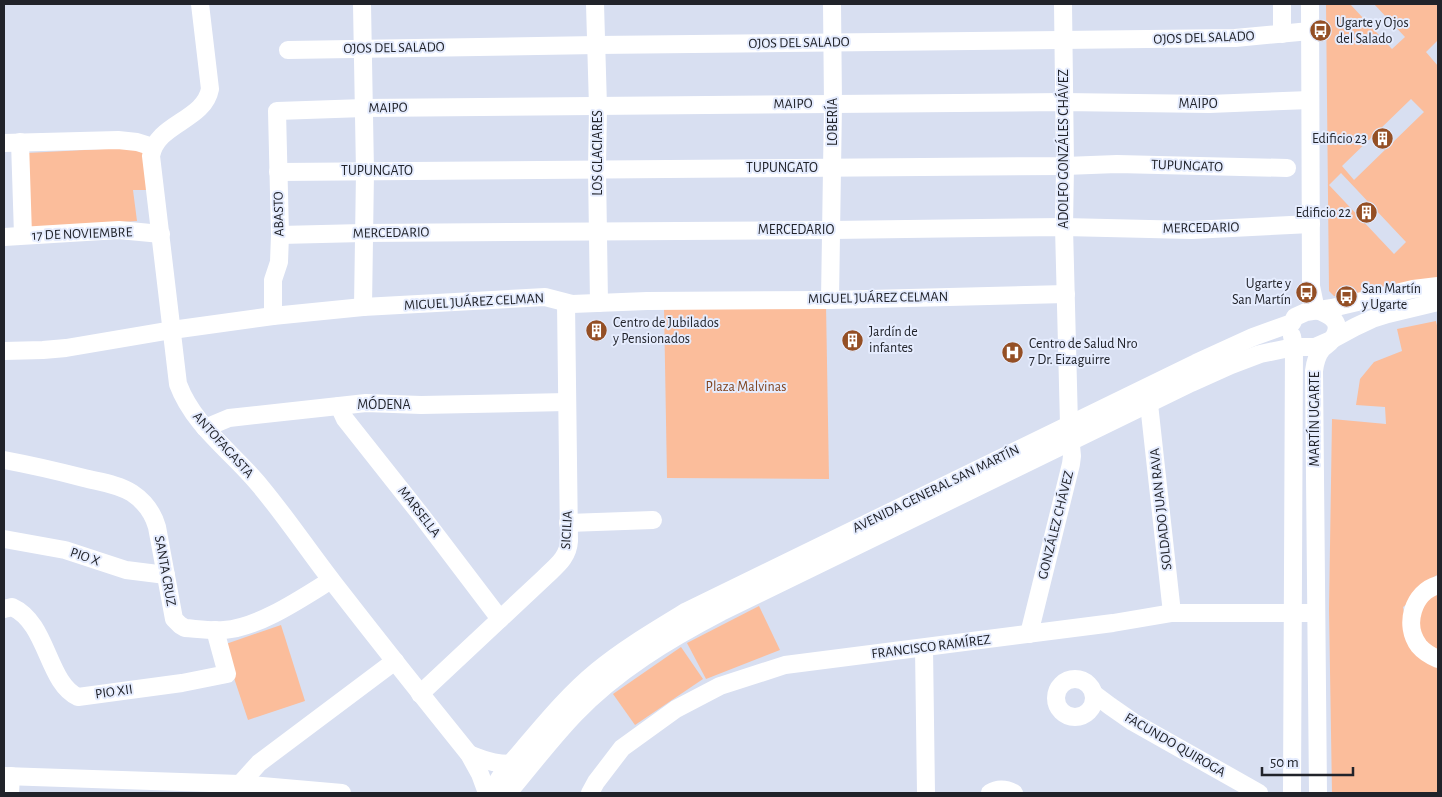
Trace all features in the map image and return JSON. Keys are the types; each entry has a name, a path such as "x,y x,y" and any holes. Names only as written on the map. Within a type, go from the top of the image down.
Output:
{"street":[{"path":"22,235 12,143 118,140 137,142 153,147 163,135 203,106 210,90 200,4"},
{"path":"362,4 365,172 363,307"},
{"name":"LOS GLACIARES","path":"595,4 598,106 596,169 599,303"},
{"name":"LOBERÍA","path":"830,300 833,104 832,4"},
{"name":"ADOLFO GONZÁLES CHÁVEZ","path":"1063,4 1066,294"},
{"path":"1282,4 1282,34"},
{"path":"1310,4 1311,286 1316,310 1328,313 1333,317 1336,332 1331,340"},
{"name":"OJOS DEL SALADO","path":"288,50 1235,38 1310,31"},
{"name":"MAIPO","path":"277,111 364,108 1064,102 1209,104 1310,100"},
{"name":"ABASTO","path":"273,316 273,280 279,262 280,235 277,111"},
{"name":"ANTOFAGASTA","path":"153,147 152,156 178,384 186,402 205,428 261,486 331,580 469,754 480,774 487,793"},
{"name":"TUPUNGATO","path":"278,172 1065,166 1117,164 1287,168"},
{"name":"MERCEDARIO","path":"280,235 1064,227 1192,230 1312,224"},
{"name":"17 DE NOVIEMBRE","path":"4,237 120,230 161,234"},
{"name":"AVENIDA GENERAL SAN MARTÍN","path":"493,793 494,788 510,764 562,704 583,684 597,671 651,632 687,611 1196,363 1253,337 1292,323 1295,317 1306,312 1332,308 1413,289 1438,286"},
{"name":"MIGUEL JUÁREZ CELMAN","path":"4,351 66,348 172,330 273,316 363,307 545,297 566,303 599,303 1066,294"},
{"name":"GONZÁLEZ CHÁVEZ","path":"1029,634 1072,464 1069,424 1066,294"},
{"name":"AVENIDA GENERAL SAN MARTÍN","path":"508,793 534,760 575,714 609,684 653,651 692,627 1231,365 1260,354 1294,347 1310,348 1380,316 1438,302"},
{"name":"SICILIA","path":"420,694 567,554 569,547 566,303"},
{"name":"MARTÍN UGARTE","path":"1292,323 1291,331 1294,347 1292,793"},
{"name":"MARTÍN UGARTE","path":"1318,793 1314,371 1317,358 1322,349 1331,340"},
{"name":"MÓDENA","path":"205,428 229,418 366,403 421,405 567,402"},
{"name":"SOLDADO JUAN RAVA","path":"1149,404 1172,613"},
{"name":"MARSELLA","path":"339,406 345,418 421,514 500,619"},
{"name":"SANTA CRUZ","path":"4,460 117,486 136,496 154,518 174,619 185,628 226,630 262,619 331,580"},
{"path":"568,523 653,520"},
{"name":"PIO X","path":"4,539 65,550 126,570 166,575"},
{"path":"1438,585 1424,592 1417,602 1412,613 1411,624 1419,646 1428,654 1438,659"},
{"name":"PIO XII","path":"4,608 12,607 25,616 37,632 62,684 78,697 182,683 226,674 215,630"},
{"name":"FRANCISCO RAMÍREZ","path":"590,793 622,748 676,709 720,686 785,666 1113,623 1172,613 1316,613"},
{"path":"924,648 926,793"},
{"path":"240,784 259,763 395,661"},
{"name":"FACUNDO QUIROGA","path":"1094,694 1133,722 1258,793"},
{"path":"469,754 493,763 510,764 534,760"},
{"path":"8,782 213,788 240,784 342,793"},
{"path":"990,793 1001,789 1014,793"}],"green space":[{"path":"1326,4 1350,4 1392,49 1405,37 1374,4 1438,4 1438,40 1426,52 1438,66 1438,280 1342,298 1334,296 1329,291","holes":["1411,99 1424,112 1354,180 1342,166","1341,173 1406,242 1394,254 1329,185"]},
{"path":"123,148 145,151 150,190 133,190 137,221 30,228 27,153"},
{"name":"Plaza Malvinas","path":"826,304 829,479 667,478 664,307"},
{"path":"1436,321 1438,330 1438,574 1425,584 1412,600 1403,607 1406,625 1438,666 1438,793 1332,793 1329,609 1332,419 1386,424 1385,407 1356,405 1360,379 1374,362 1402,351 1397,329"},
{"path":"1438,586 1438,655 1420,641 1418,605"},
{"path":"759,606 780,650 706,679 687,643"},
{"path":"281,625 305,701 248,720 223,645"},
{"path":"681,647 703,679 635,725 613,694"}],"place":[{"name":"Ugarte y Ojos del Salado","path":"1320,31"},
{"name":"Edificio 23","path":"1383,139"},
{"name":"Edificio 22","path":"1367,213"},
{"name":"Ugarte y San Martín","path":"1307,292"},
{"name":"San Martín y Ugarte","path":"1346,297"},
{"name":"Centro de Jubilados y Pensionados","path":"597,331"},
{"name":"Jardín de infantes","path":"853,340"},
{"name":"Centro de Salud Nro 7 Dr. Eizaguirre","path":"1013,352"}]}
